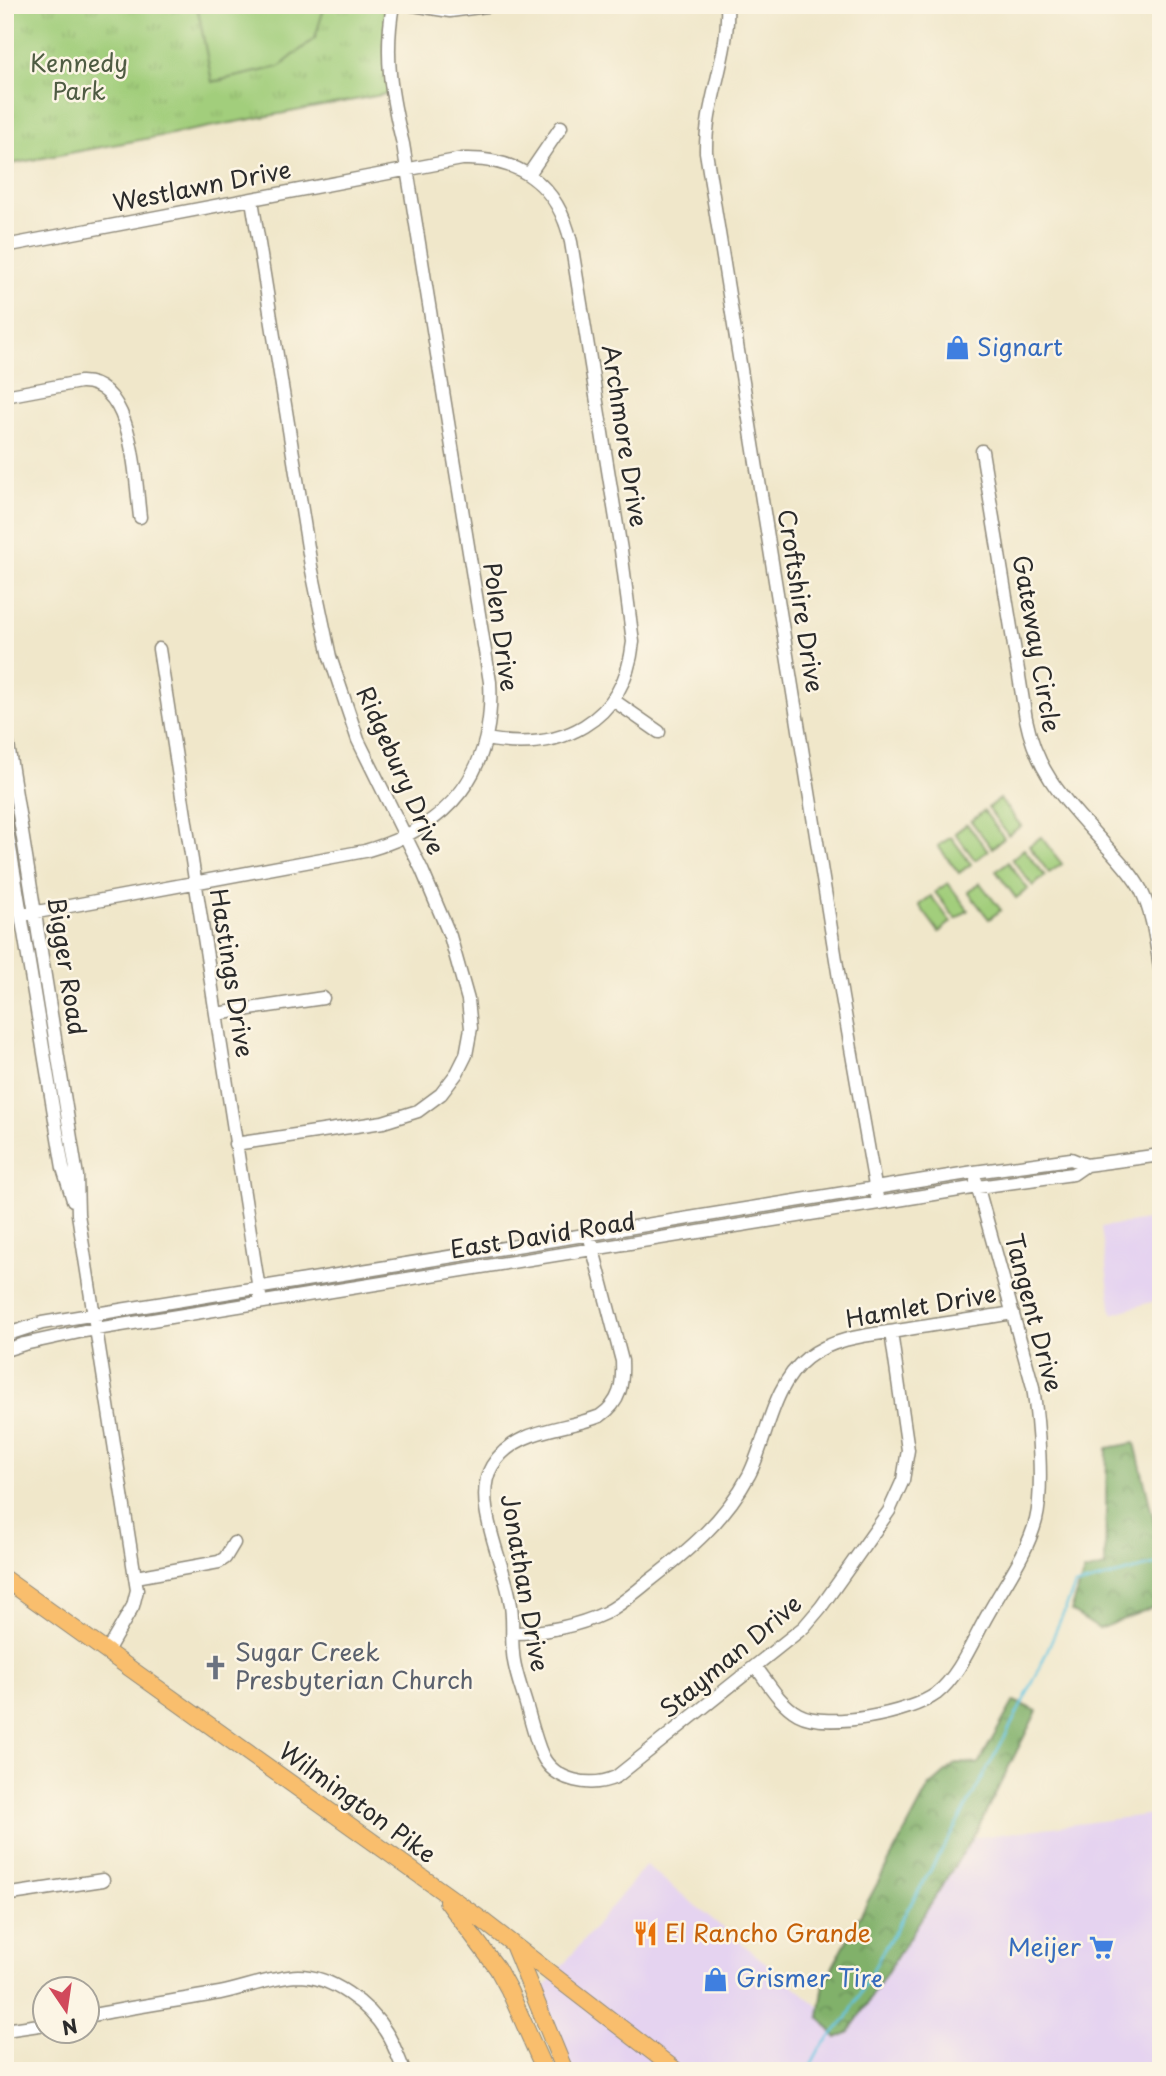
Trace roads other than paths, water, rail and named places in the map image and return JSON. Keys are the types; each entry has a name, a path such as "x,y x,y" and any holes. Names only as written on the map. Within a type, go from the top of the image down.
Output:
{"main road":[{"name":"Wilmington Pike","path":"5,1579 437,1888 677,2071"},
{"path":"437,1888 481,1945 510,1992 545,2071"},
{"path":"514,1945 565,2071"},
{"path":"510,1992 530,1984"}],"street":[{"name":"Polen Drive","path":"21,915 365,851 405,838 426,826 449,805 474,769 486,739 490,681 388,67 388,30 393,5"},
{"path":"413,5 450,11 494,5"},
{"name":"Croftshire Drive","path":"727,5 726,33 706,122 706,152 842,997 878,1203"},
{"path":"529,174 561,127"},
{"name":"Archmore Drive","path":"407,169 476,159 505,163 529,174 556,204 568,230 634,642 625,677 613,700 593,720 555,740 524,744 486,739"},
{"name":"Westlawn Drive","path":"5,246 407,169"},
{"name":"Ridgebury Drive","path":"235,1144 383,1122 409,1115 441,1094 457,1073 469,1041 471,1018 448,930 422,870 358,740 330,657 309,553 252,200"},
{"path":"5,396 80,382 93,383 108,392 124,420 140,517"},
{"name":"Gateway Circle","path":"982,451 1026,719 1035,755 1056,788 1140,889 1152,922 1161,973"},
{"name":"Hastings Drive","path":"159,649 261,1303"},
{"path":"613,700 659,732"},
{"name":"Bigger Road","path":"5,726 77,1177 78,1214 95,1329 136,1577 137,1590 133,1606 107,1651"},
{"name":"Bigger Road","path":"5,818 63,1168 78,1214"},
{"path":"216,1014 323,998"},
{"name":"East David Road","path":"5,1350 95,1329 1073,1174 1086,1165 1161,1155"},
{"name":"East David Road","path":"5,1335 41,1323 93,1314 974,1172 1071,1159 1086,1165"},
{"name":"Tangent Drive","path":"756,1667 789,1708 807,1718 823,1721 897,1710 919,1703 936,1693 955,1672 1021,1556 1037,1516 1039,1486 1036,1410 1033,1387 974,1172"},
{"name":"Jonathan Drive","path":"589,1234 622,1360 623,1376 618,1398 600,1416 533,1433 509,1446 492,1467 485,1486 489,1519 510,1598 514,1665 542,1755 559,1773 575,1781 590,1783"},
{"name":"Hamlet Drive","path":"513,1633 545,1631 602,1615 691,1549 726,1511 748,1476 780,1392 808,1357 834,1343 1013,1312"},
{"name":"Stayman Drive","path":"590,1783 616,1777 793,1637 821,1607 896,1499 903,1480 908,1450 891,1332"},
{"path":"136,1577 219,1562 225,1558 234,1543"},
{"path":"5,1895 103,1880"},
{"path":"102,2014 240,1989 287,1977 308,1977 323,1980 338,1988 367,2010 386,2032 404,2071"},
{"path":"5,2030 32,2026"}],"waterway":[{"path":"808,2071 820,2049 847,2018 946,1844 1037,1674 1075,1586 1161,1563"}],"place":[{"name":"Signart","path":"957,348"},
{"name":"Sugar Creek Presbyterian Church","path":"215,1667"},
{"name":"El Rancho Grande","path":"645,1934"},
{"name":"Meijer","path":"1101,1948"},
{"name":"Grismer Tire","path":"716,1979"}],"park label":[{"name":"Kennedy Park","path":"79,78"}]}
